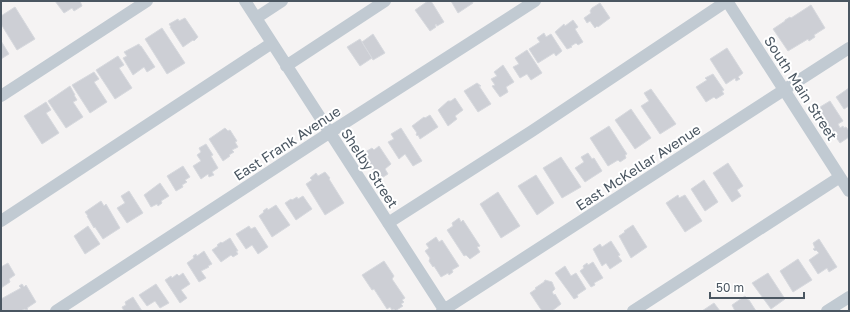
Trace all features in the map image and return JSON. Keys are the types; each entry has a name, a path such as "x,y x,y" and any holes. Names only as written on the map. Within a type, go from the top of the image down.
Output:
{"street":[{"path":"1,96 147,1"},
{"name":"Shelby Street","path":"245,1 443,311"},
{"path":"256,18 282,1"},
{"path":"286,66 385,1"},
{"name":"East Frank Avenue","path":"56,311 329,132 535,1"},
{"path":"388,223 532,131 727,1"},
{"name":"South Main Street","path":"727,1 849,191"},
{"path":"1,221 272,43"},
{"name":"East McKellar Avenue","path":"443,311 849,48"},
{"path":"633,311 840,177"},
{"path":"827,311 849,297"}],"building":[{"path":"55,1 80,1 82,6 74,11 72,8 64,13"},
{"path":"428,1 431,1 444,22 437,26 436,24 436,27 430,31 415,10"},
{"path":"451,1 472,1 473,3 458,13"},
{"path":"600,3 610,18 595,28 590,21 587,23 584,18 591,13 590,11 592,8"},
{"path":"811,5 825,28 814,35 815,37 809,41 808,39 788,51 773,29 785,20 790,17 791,18"},
{"path":"15,7 35,39 17,50 1,24 1,16"},
{"path":"185,18 198,37 183,47 169,24 178,19 179,21"},
{"path":"573,20 578,27 575,29 583,42 578,45 576,43 567,49 555,32 564,24 565,26"},
{"path":"162,28 185,63 167,74 145,39"},
{"path":"544,33 546,37 551,34 562,51 556,56 554,53 538,63 529,49 540,42 537,38"},
{"path":"373,34 385,53 373,60 362,42"},
{"path":"360,39 372,58 360,66 347,47"},
{"path":"1,41 9,54 1,59"},
{"path":"139,44 155,67 147,72 144,67 133,75 123,58 127,56 124,52"},
{"path":"727,48 743,73 738,77 740,79 736,81 735,78 726,84 710,59"},
{"path":"527,50 542,73 531,80 527,74 520,78 513,67 519,64 515,58"},
{"path":"118,56 124,65 119,68 132,88 115,99 96,70"},
{"path":"503,65 514,82 506,87 508,92 500,97 492,86 495,85 491,79 497,76 494,72"},
{"path":"94,72 99,79 94,82 107,102 90,113 72,85"},
{"path":"713,74 724,90 722,91 724,94 716,99 714,97 706,102 696,87 707,80 705,78"},
{"path":"477,83 481,86 479,86 491,104 478,112 464,91"},
{"path":"70,86 77,100 73,102 83,117 66,128 48,101"},
{"path":"849,88 849,106 844,109 836,97"},
{"path":"651,89 676,124 660,134 641,106 649,101 644,93"},
{"path":"455,98 463,110 455,116 457,119 448,126 438,110 448,101"},
{"path":"830,101 843,121 838,124 840,128 843,126 844,128 846,127 849,131 849,137 840,143 824,120 822,121 817,114 821,111 820,107"},
{"path":"46,102 51,110 46,113 59,133 42,144 24,116"},
{"path":"631,109 651,138 635,149 615,120"},
{"path":"430,115 438,127 420,139 412,126 424,117 425,118"},
{"path":"609,126 627,154 625,155 626,158 620,162 618,160 608,166 590,138"},
{"path":"225,128 228,131 230,130 237,141 235,142 238,147 232,150 234,152 223,161 209,139"},
{"path":"401,128 422,161 413,166 405,154 399,159 388,142 394,139 391,134"},
{"path":"206,144 213,155 211,156 218,168 212,172 214,175 209,177 208,174 201,179 193,166 201,161 197,155 201,152 199,148"},
{"path":"379,146 391,164 385,169 388,174 380,179 363,157 367,154 367,151 372,148 374,150"},
{"path":"588,153 592,159 594,158 602,171 585,182 575,168 584,162 581,157"},
{"path":"561,157 581,187 562,198 543,168"},
{"path":"728,163 743,186 737,190 741,196 732,202 713,173"},
{"path":"183,166 190,177 185,180 187,182 182,185 183,187 176,191 167,176"},
{"path":"325,172 344,203 325,215 306,184 312,180 310,178 316,173 318,176"},
{"path":"536,175 554,203 537,215 518,186"},
{"path":"704,180 718,202 705,211 691,189"},
{"path":"160,183 169,196 161,201 162,203 158,206 157,204 151,207 144,195"},
{"path":"129,191 143,213 127,223 117,208 125,203 121,196"},
{"path":"498,192 520,226 501,238 480,204"},
{"path":"678,195 679,198 685,195 702,221 685,232 666,203"},
{"path":"303,196 312,209 296,220 285,203 291,199 292,200 297,197 298,199"},
{"path":"101,201 104,206 106,204 120,228 103,239 95,227 94,228 85,212"},
{"path":"276,205 290,225 272,237 259,216 267,208 268,210"},
{"path":"459,218 461,222 463,220 480,246 477,247 480,252 470,259 466,255 464,256 447,230 453,226 452,223"},
{"path":"633,225 647,247 631,258 619,236"},
{"path":"88,226 100,244 85,254 74,236"},
{"path":"249,226 251,229 255,227 268,247 258,254 252,245 246,249 236,234"},
{"path":"436,237 439,242 442,240 459,266 452,270 453,272 449,275 448,273 441,277 429,261 430,258 425,251 429,248 426,244"},
{"path":"230,238 238,251 236,251 238,254 233,257 231,255 221,262 212,250 221,242 222,243"},
{"path":"819,239 837,267 829,272 827,268 818,274 809,260 819,253 813,249 815,248 813,243"},
{"path":"611,241 622,261 610,269 606,263 602,266 593,249 600,244 602,247"},
{"path":"204,251 212,264 201,271 206,278 199,282 187,263 194,258 193,256 196,254 197,256"},
{"path":"798,259 812,280 793,292 780,271"},
{"path":"384,261 394,276 392,279 405,298 402,300 404,302 401,304 403,306 395,311 390,307 387,309 374,289 372,290 362,275"},
{"path":"593,262 603,278 594,283 595,285 591,287 580,271 587,263 588,265"},
{"path":"8,263 15,275 9,279 10,282 1,288 1,267"},
{"path":"565,266 571,276 576,273 586,289 574,299 555,273"},
{"path":"183,273 190,284 181,290 187,298 180,303 165,280 171,276 172,278 177,274 179,276"},
{"path":"768,273 785,299 771,309 752,283"},
{"path":"545,280 552,282 555,289 552,292 561,304 552,311 542,311 530,293"},
{"path":"22,284 24,287 26,285 36,302 26,310 1,311 1,299 21,288 19,286"},
{"path":"156,284 169,303 160,308 155,301 147,306 139,295"},
{"path":"745,296 756,311 735,311 732,305"},
{"path":"133,297 142,311 124,311 122,307 126,305 125,302"},
{"path":"714,303 720,311 702,311"}]}
